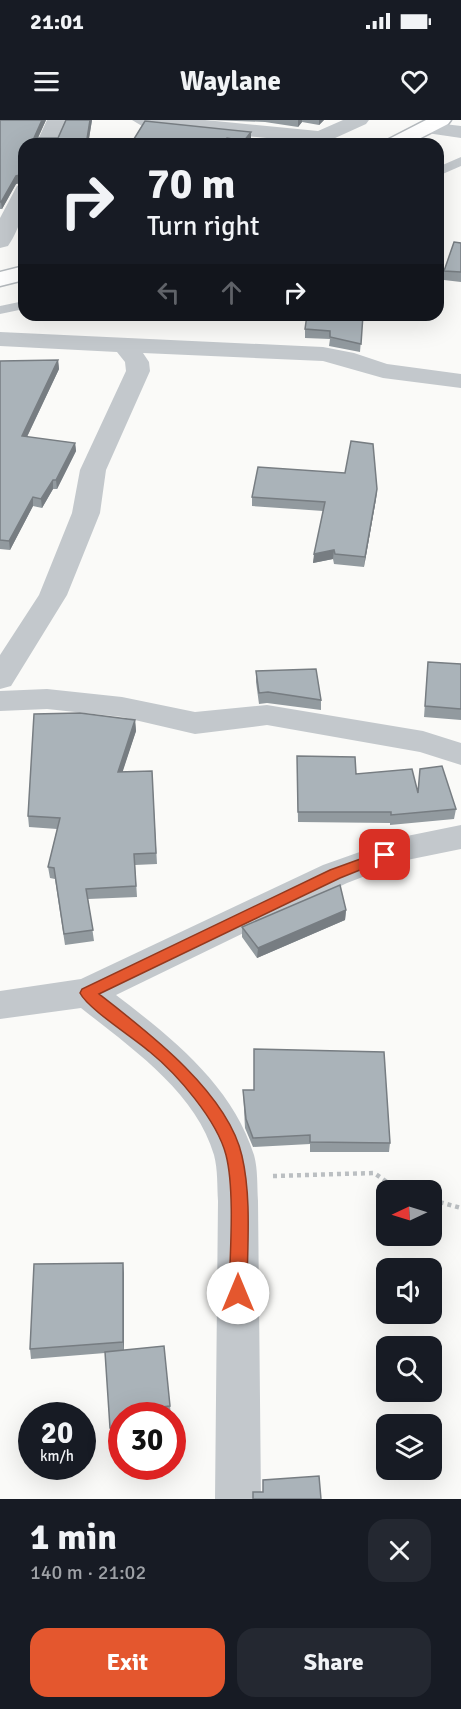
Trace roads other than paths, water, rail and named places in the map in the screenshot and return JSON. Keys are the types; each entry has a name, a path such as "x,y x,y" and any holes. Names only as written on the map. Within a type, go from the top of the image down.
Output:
{"highway":[{"path":"406,138 434,124"},
{"path":"0,279 18,274"}],"street":[{"path":"49,138 57,120"},
{"path":"142,120 240,124 301,138"},
{"path":"320,138 359,120"},
{"path":"434,124 461,132"},
{"path":"0,241 18,203"},
{"path":"0,241 18,236"},
{"path":"0,339 323,354 345,358 383,371 461,381"},
{"path":"0,679 53,595 86,513 93,470 138,372 137,362 124,345"},
{"path":"0,701 47,699 122,706 195,723 267,715 423,742 461,754"},
{"path":"0,1005 87,993 335,874 402,849 461,837"},
{"path":"87,993 158,1049 201,1096 222,1128 234,1155 238,1499"}],"lane":[{"path":"444,169 461,161"},
{"path":"0,310 18,306"}]}
